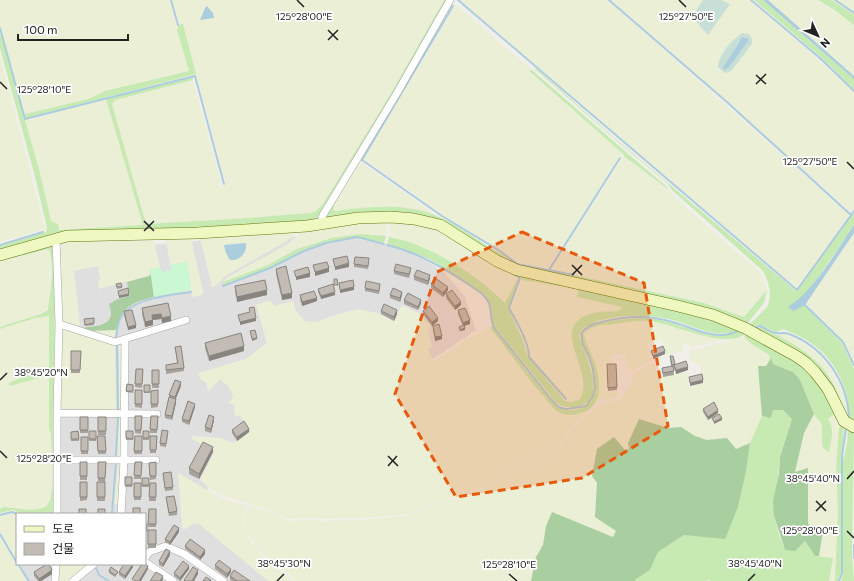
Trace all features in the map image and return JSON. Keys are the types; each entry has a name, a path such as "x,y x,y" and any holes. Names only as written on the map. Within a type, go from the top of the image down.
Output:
{"street":[{"path":"320,224 323,215 397,93 450,0"},
{"path":"0,255 66,236 197,233 320,224 373,217 391,217 425,221 440,225 497,261 517,270 678,306 713,315 731,322 770,341 806,363 828,389 844,421 854,427"},
{"path":"56,239 58,324 57,513"},
{"path":"58,324 114,342 186,320"},
{"path":"121,513 124,460 126,339"},
{"path":"57,413 157,414"},
{"path":"57,460 156,460"},
{"path":"146,556 149,552 166,546 184,554 223,581"},
{"path":"146,563 172,581"},
{"path":"56,565 56,581"},
{"path":"73,581 93,565"}],"highlighted area":[{"path":"522,232 644,283 668,426 582,478 456,497 395,394 437,272"}],"shaded area":[{"path":"251,236 350,237 409,250 444,272 465,297 476,330 433,359 415,338 254,429 218,457 198,520 285,581 23,581 20,565 146,565 146,513 56,513 62,253"}],"green space":[{"path":"0,0 170,0 189,71 105,91 89,99 25,114 0,24"},
{"path":"172,0 444,0 390,95 330,194 316,211 311,213 233,219 146,224 112,103 115,100 193,80 222,186 223,187 226,185 183,25 179,25"},
{"path":"444,0 448,0 322,213 318,217 307,222 114,232 0,252 0,246 46,232 47,227 0,48 0,32 40,173 51,221 58,224 59,230 143,225 106,99 193,77 193,80 115,100 112,104 146,224 233,219 311,213 316,211 323,204 390,95"},
{"path":"460,0 608,0 849,215 797,288"},
{"path":"615,0 703,0 692,17 708,35 722,1 721,0 749,0 822,63 854,93 854,208 851,212 614,2"},
{"path":"703,0 721,0 730,4 708,35 692,17"},
{"path":"754,0 763,0 854,79 854,89 823,59"},
{"path":"768,0 817,0 851,22 854,25 854,76"},
{"path":"818,0 832,0 854,15 854,25 833,9"},
{"path":"837,0 854,0 854,12 843,4"},
{"path":"451,3 453,4 338,195 333,210 401,207 427,212 460,228 517,265 579,276 704,303 744,317 767,290 764,303 746,325 721,315 676,302 520,268 498,257 446,226 424,217 383,213 327,219 326,216 337,195"},
{"path":"456,5 532,70 529,72 622,153 548,268 518,263 500,250 443,215 364,159"},
{"path":"183,24 196,74 26,118 25,114 89,99 105,91 189,71 177,30 179,25"},
{"path":"742,33 749,34 752,39 752,44 731,71 725,73 718,67 719,62 723,52","holes":["748,41 729,66 723,67 735,49"]},
{"path":"0,56 45,229 0,242"},
{"path":"534,68 796,291 854,212 854,225 811,288 799,300 794,311 804,305 842,343 854,369 854,424 849,421 847,399 840,377 835,367 820,350 804,339 783,329 776,332 760,325 747,327 767,307 769,302 769,288 767,279 762,270 672,190 668,184 610,135"},
{"path":"532,70 668,189 624,156 529,71"},
{"path":"106,99 143,225 59,230 51,221 40,173 25,121"},
{"path":"624,156 668,189 669,192 760,272 767,290 744,317 704,303 551,269"},
{"path":"359,161 439,217 428,212 376,206 333,210 336,200"},
{"path":"392,220 428,223 494,261 723,321 745,334 736,338 725,339 698,334 649,321 629,322 592,328 586,331 584,335 598,372 598,396 591,408 578,414 566,415 558,412 531,381 490,328 492,326 555,405 561,409 568,410 582,408 589,404 593,398 595,391 594,375 582,335 588,328 593,325 624,319 647,318 665,321 706,334 726,335 736,332 709,332 677,321 651,316 615,317 592,323 584,328 579,335 592,374 592,394 588,402 580,406 565,407 556,403 495,327 492,320 490,303 485,295 430,259 387,244 389,237 404,240 420,246 452,262 481,282 505,303 518,278 519,279 508,308 523,340 528,357 565,401 570,402 579,400 583,389 583,377 572,340 572,330 578,321 590,314 618,311 622,307 577,297 578,289 522,280 521,277 498,268 446,234 424,226 391,223"},
{"path":"366,222 387,223 386,236 360,234 332,238 295,250 271,264 223,282 228,277 286,245 302,232"},
{"path":"391,223 423,226 434,229 458,242 505,272 514,275 518,278 505,303 492,289 397,238 389,237"},
{"path":"299,231 287,241 227,275 214,287 212,287 200,238","holes":["246,243 246,250 226,253 224,245"]},
{"path":"854,233 854,361 844,341 806,303"},
{"path":"360,234 386,236 384,243 358,237 326,242 303,250 270,268 223,285 223,282 270,264 295,250 332,238"},
{"path":"191,238 203,291 202,295 192,297 187,262 170,265 166,240"},
{"path":"67,241 154,241 160,267 150,269 151,274 149,276 99,289 98,282 100,280 98,266 74,271 80,324 78,327 67,325 61,317 60,259 61,248"},
{"path":"52,243 55,249 53,513 20,513 13,510 0,513 0,509 3,507 33,509 44,507 48,504 52,490 51,434 49,429 49,377 42,377 10,386 9,383 27,375 49,370 49,316 35,318 0,329 0,327 48,310 52,279 52,263 49,249 0,261 0,258"},
{"path":"49,249 51,255 51,273 48,310 0,327 0,261"},
{"path":"187,262 191,290 154,297 150,269 160,267 162,272 171,270 170,265"},
{"path":"151,274 154,297 140,301 129,307 121,316 116,330 83,331 82,328 104,324 110,318 111,314 109,304 118,299 130,296 127,282 149,276"},
{"path":"522,280 578,289 577,297 623,307 618,311 590,314 573,343 582,375 583,392 579,400 570,402 565,401 566,399 530,356 526,339 511,308"},
{"path":"270,300 275,306 293,301 296,311 305,321 316,322 341,313 359,309 377,313 394,321 402,305 419,313 431,327 428,329 432,347 428,349 433,361 459,347 461,342 490,328 523,373 557,411 561,413 580,414 591,408 566,434 556,448 517,464 504,475 486,486 408,514 362,518 325,519 290,519 283,517 273,511 224,496 209,488 200,480 214,452 192,439 192,436 221,438 233,443 251,431 239,415 235,417 234,405 228,402 232,400 233,395 228,386 220,379 209,391 207,389 207,383 200,379 198,373 246,359 267,343 256,305"},
{"path":"49,316 49,370 27,375 11,386 42,377 49,377 49,429 51,434 52,490 47,505 38,509 18,509 10,507 0,509 0,329 35,318"},
{"path":"631,321 650,321 696,334 725,339 690,348 689,343 683,344 683,350 667,356 662,340 647,343 651,361 630,372 625,354 612,355 612,366 606,367 607,392 617,391 617,397 600,401 595,405 598,395 598,376 594,359 586,343 584,333 591,328 604,324 609,325"},
{"path":"761,327 791,343 815,360 832,382 839,396 845,414 832,389 755,330"},
{"path":"61,328 115,344 116,411 60,409"},
{"path":"116,330 114,340 83,331"},
{"path":"749,332 812,372 844,427 841,455 841,572 838,581 835,581 838,511 836,467 839,429 841,424 833,415 828,419 832,431 829,452 823,448 822,425 814,414 800,380 793,372 773,364 768,354 753,345 744,337"},
{"path":"783,334 796,339 821,356 839,384 845,397 847,418 839,395 830,376 812,356 776,335"},
{"path":"744,337 753,345 768,354 771,358 766,366 758,366 762,416 750,443 736,449 727,438 707,440 695,436 681,427 668,428 639,419 629,449 625,450 597,482 595,517 617,531 613,537 572,520 546,526 543,545 536,557 531,581 433,581 452,563 432,581 297,581 261,552 246,529 244,521 245,514 249,506 272,512 285,520 291,521 361,520 404,516 487,487 505,476 518,465 550,451 547,458 540,463 535,472 541,463 548,459 551,451 557,449 567,435 588,414 600,404 618,400 623,396 632,383 633,373 654,363 657,373 661,372 662,377 687,372 689,387 704,383 702,375 699,374 702,366 690,361 690,351"},
{"path":"119,344 122,344 122,410 119,411"},
{"path":"771,358 773,364 793,372 800,380 814,414 804,433 795,472 808,468 808,524 823,531 819,556 815,556 805,541 795,551 785,550 774,516 773,501 779,474 780,457 792,419 783,410 773,410 771,418 762,416 758,366 766,366"},
{"path":"773,410 783,410 792,419 780,457 774,516 779,535 785,550 805,541 815,556 833,558 829,581 635,581 650,570 658,552 684,535 738,507 746,472 750,443 762,416 771,418"},
{"path":"814,414 822,425 823,448 828,452 828,419 833,414 841,424 836,467 838,511 835,581 829,581 832,558 819,556 823,531 808,524 808,469 795,473 804,433"},
{"path":"119,415 122,415 121,456 117,458"},
{"path":"639,419 668,428 681,427 695,436 707,440 727,438 736,449 750,443 746,472 738,507 725,539 684,535 658,552 650,570 635,581 531,581 536,557 543,545 546,526 552,512 613,537 616,531 595,517 597,483 592,476 597,449 614,437 625,450 629,449 628,443"},
{"path":"848,428 854,432 852,554 854,581 841,581 843,574 843,461 847,443"},
{"path":"118,461 121,462 120,504 114,505"},
{"path":"178,473 221,498 247,506 243,521 249,540 267,561 293,581 268,581 199,524 193,524 186,529 182,528"},
{"path":"12,514 16,516 16,558 0,531 0,517"},
{"path":"0,537 27,581 0,581"},
{"path":"58,565 90,565 69,581 58,581"}],"water":[{"path":"763,0 768,0 854,76 854,79"},
{"path":"207,6 213,13 214,18 200,20 205,8"},
{"path":"742,37 748,39 748,41 729,67 724,70 723,67"},
{"path":"854,225 854,233 805,305 794,311 788,307 816,280"},
{"path":"246,243 242,256 234,260 230,260 224,245"}],"building":[{"path":"347,256 349,263 335,267 333,259"},
{"path":"355,257 369,258 368,266 354,264"},
{"path":"327,262 329,268 315,272 313,265"},
{"path":"396,264 411,268 409,274 394,271"},
{"path":"286,266 292,293 282,295 276,269"},
{"path":"308,267 310,273 296,277 294,271"},
{"path":"417,270 430,275 428,281 414,276"},
{"path":"435,278 448,287 443,293 431,284"},
{"path":"334,279 337,279 338,285 334,285"},
{"path":"265,280 267,290 237,297 235,286"},
{"path":"353,280 354,287 340,290 339,283"},
{"path":"366,281 380,284 379,291 365,288"},
{"path":"121,283 122,287 117,287 116,284"},
{"path":"333,284 335,292 321,296 318,289"},
{"path":"128,288 129,294 119,296 118,291"},
{"path":"393,288 402,292 400,298 390,295"},
{"path":"452,290 461,302 455,306 446,294"},
{"path":"314,291 317,298 302,302 300,295"},
{"path":"408,293 421,300 418,307 404,300"},
{"path":"168,303 171,316 162,318 161,314 152,315 153,320 145,322 142,308"},
{"path":"384,304 397,310 394,317 381,311"},
{"path":"429,306 438,318 432,322 423,311"},
{"path":"254,307 256,318 240,322 238,315 250,312 249,308"},
{"path":"465,308 470,320 463,323 458,310"},
{"path":"132,310 136,325 128,327 124,311"},
{"path":"94,318 94,323 85,325 84,319"},
{"path":"439,324 442,336 435,337 433,326"},
{"path":"464,325 465,328 460,330 459,327"},
{"path":"255,330 257,338 252,339 250,331"},
{"path":"241,333 244,346 209,356 205,343"},
{"path":"181,346 184,368 166,370 166,365 178,363 175,347"},
{"path":"663,346 665,351 653,356 651,351"},
{"path":"71,351 81,351 80,370 71,370"},
{"path":"670,356 673,356 675,364 672,365"},
{"path":"686,361 688,367 676,370 674,365"},
{"path":"607,364 616,364 617,387 608,388"},
{"path":"673,366 674,371 663,373 662,368"},
{"path":"136,369 143,369 142,384 135,384"},
{"path":"152,370 159,370 159,384 152,384"},
{"path":"702,374 703,380 690,383 689,377"},
{"path":"175,380 181,382 175,397 169,395"},
{"path":"127,384 133,385 133,391 126,391"},
{"path":"144,385 150,385 150,392 144,392"},
{"path":"135,390 142,390 142,404 135,404"},
{"path":"158,390 158,404 151,404 151,391"},
{"path":"169,397 176,399 172,416 165,415"},
{"path":"188,401 195,404 189,421 182,419"},
{"path":"714,402 718,410 708,417 703,409"},
{"path":"719,414 722,418 714,422 712,418"},
{"path":"209,415 214,417 211,429 205,427"},
{"path":"135,416 142,416 141,430 135,430"},
{"path":"151,416 158,416 157,430 150,429"},
{"path":"80,417 88,417 88,430 80,430"},
{"path":"98,417 106,417 106,431 98,431"},
{"path":"244,421 249,429 237,437 232,430"},
{"path":"162,430 168,431 166,444 160,443"},
{"path":"78,431 79,439 71,439 71,432"},
{"path":"89,431 96,431 96,439 89,439"},
{"path":"126,431 133,431 133,439 126,438"},
{"path":"143,431 149,431 149,438 143,438"},
{"path":"97,436 105,436 106,451 98,451"},
{"path":"135,436 142,436 142,451 134,451"},
{"path":"150,436 157,436 156,450 150,450"},
{"path":"81,437 88,437 88,451 81,451"},
{"path":"203,442 213,447 199,474 189,468"},
{"path":"80,462 87,462 87,476 80,476"},
{"path":"98,462 106,462 105,478 98,478"},
{"path":"135,462 142,462 141,476 134,475"},
{"path":"156,462 156,476 150,476 149,463"},
{"path":"171,472 173,487 165,488 163,473"},
{"path":"125,477 132,477 132,485 125,485"},
{"path":"142,478 149,478 149,485 142,485"},
{"path":"80,482 87,482 87,497 80,497"},
{"path":"97,482 105,482 105,497 97,497"},
{"path":"134,483 141,483 141,497 134,497"},
{"path":"150,483 156,483 156,497 149,497"},
{"path":"174,496 177,511 169,513 166,497"},
{"path":"133,508 140,508 140,513 133,513"},
{"path":"79,509 86,509 86,513 79,513"},
{"path":"98,509 105,509 105,513 98,513"},
{"path":"149,509 156,509 156,524 148,524"},
{"path":"174,525 179,528 170,542 165,539"},
{"path":"148,530 156,530 156,544 148,544"},
{"path":"190,539 205,550 200,557 185,546"},
{"path":"166,549 170,551 163,564 159,561"},
{"path":"219,560 231,569 227,574 215,565"},
{"path":"183,561 189,566 180,578 174,573"},
{"path":"45,565 49,565 52,570 39,579 34,572"},
{"path":"123,565 132,565 125,576 119,572"},
{"path":"141,565 148,566 139,581 132,579"},
{"path":"111,567 118,572 115,575 109,571"},
{"path":"193,567 198,570 192,581 185,581 184,580"},
{"path":"234,570 250,581 237,581 230,576"},
{"path":"156,572 163,576 160,581 150,581"},
{"path":"206,577 211,580 203,581"}],"waterway":[{"path":"171,0 178,25"},
{"path":"458,0 797,290 854,211"},
{"path":"609,0 728,103 851,215"},
{"path":"751,0 821,59 854,91"},
{"path":"835,0 854,13"},
{"path":"453,6 362,160 442,216 500,251 517,264 574,275"},
{"path":"0,28 25,119 195,76 224,184"},
{"path":"549,270 620,158"},
{"path":"0,245 43,232"},
{"path":"223,286 270,268 304,251 326,243 357,237 384,244"},
{"path":"387,245 409,252 439,266 483,295 488,301 495,329 550,398 561,408 567,409 586,406 592,398 595,388 593,370 583,344 581,334 587,327 619,318 644,317 669,321 709,334 727,335 738,331"},
{"path":"515,275 520,278 509,308 525,338 529,357 566,399"},
{"path":"116,339 121,317 134,306 153,298 191,292"},
{"path":"805,305 843,342 854,365"},
{"path":"754,328 760,326 773,332 786,333 813,347 832,367 839,379 848,405 849,419"},
{"path":"117,344 118,410"},
{"path":"116,456 118,416"},
{"path":"839,581 842,573 842,456 846,428"},
{"path":"112,513 116,462"},
{"path":"0,515 12,512 16,514"},
{"path":"0,534 16,561"},
{"path":"854,545 854,558"},
{"path":"19,565 29,581"},
{"path":"96,568 99,575 109,581"}]}
